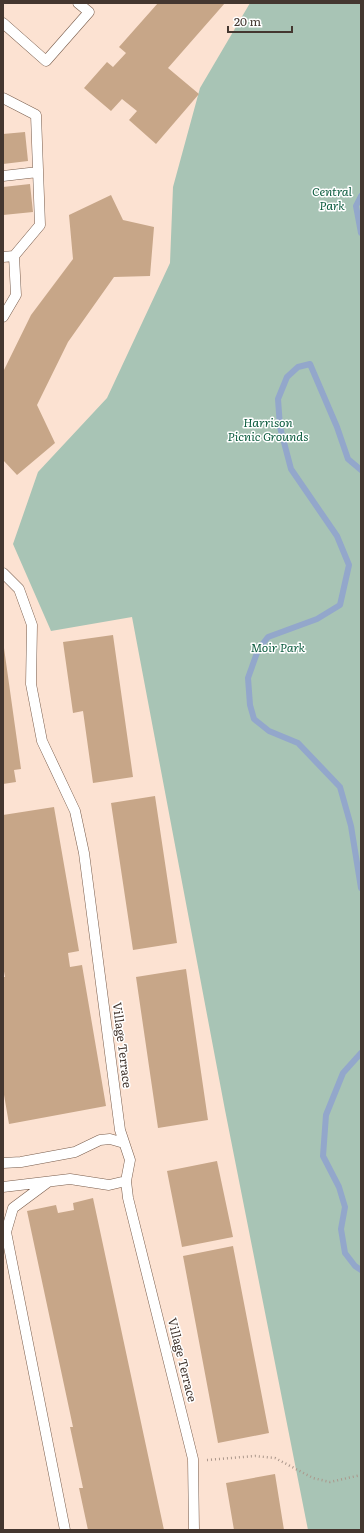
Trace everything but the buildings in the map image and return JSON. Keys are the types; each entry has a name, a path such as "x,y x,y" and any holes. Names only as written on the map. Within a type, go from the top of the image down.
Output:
{"lane":[{"path":"3,23 46,61 89,12 78,3"},
{"path":"3,98 36,115 40,225 14,256 16,295 3,316"},
{"path":"3,176 38,172"},
{"path":"3,257 14,256"},
{"name":"Village Terrace","path":"3,573 19,589 32,625 31,684 42,741 75,811 84,854 120,1130 130,1160 126,1181 128,1198 193,1459 194,1530"},
{"path":"3,1163 21,1162 75,1152 100,1140 110,1139 124,1143"},
{"path":"3,1187 70,1178 109,1185 126,1181"},
{"path":"48,1182 13,1208 6,1232 65,1530"}],"path":[{"path":"193,1459 215,1460 255,1456 275,1458 313,1478 330,1482 361,1475"}],"green space":[{"path":"250,3 361,3 361,1530 308,1530 225,1110 132,617 51,631 13,544 38,472 107,398 170,263 173,187 200,88"}],"waterway":[{"path":"361,196 356,206 361,233"},
{"path":"361,470 348,459 337,427 310,364 298,367 287,377 278,399 280,427 291,469 337,536 349,565 340,605 317,619 268,637 258,650 248,678 250,705 254,719 269,731 298,743 340,787 351,826 361,888"},
{"path":"361,1053 343,1073 326,1115 323,1156 339,1187 345,1207 341,1229 345,1253 355,1266 361,1270"}],"park label":[{"name":"Central Park","path":"332,199"},
{"name":"Harrison Picnic Grounds","path":"268,430"},
{"name":"Moir Park","path":"278,648"}]}
